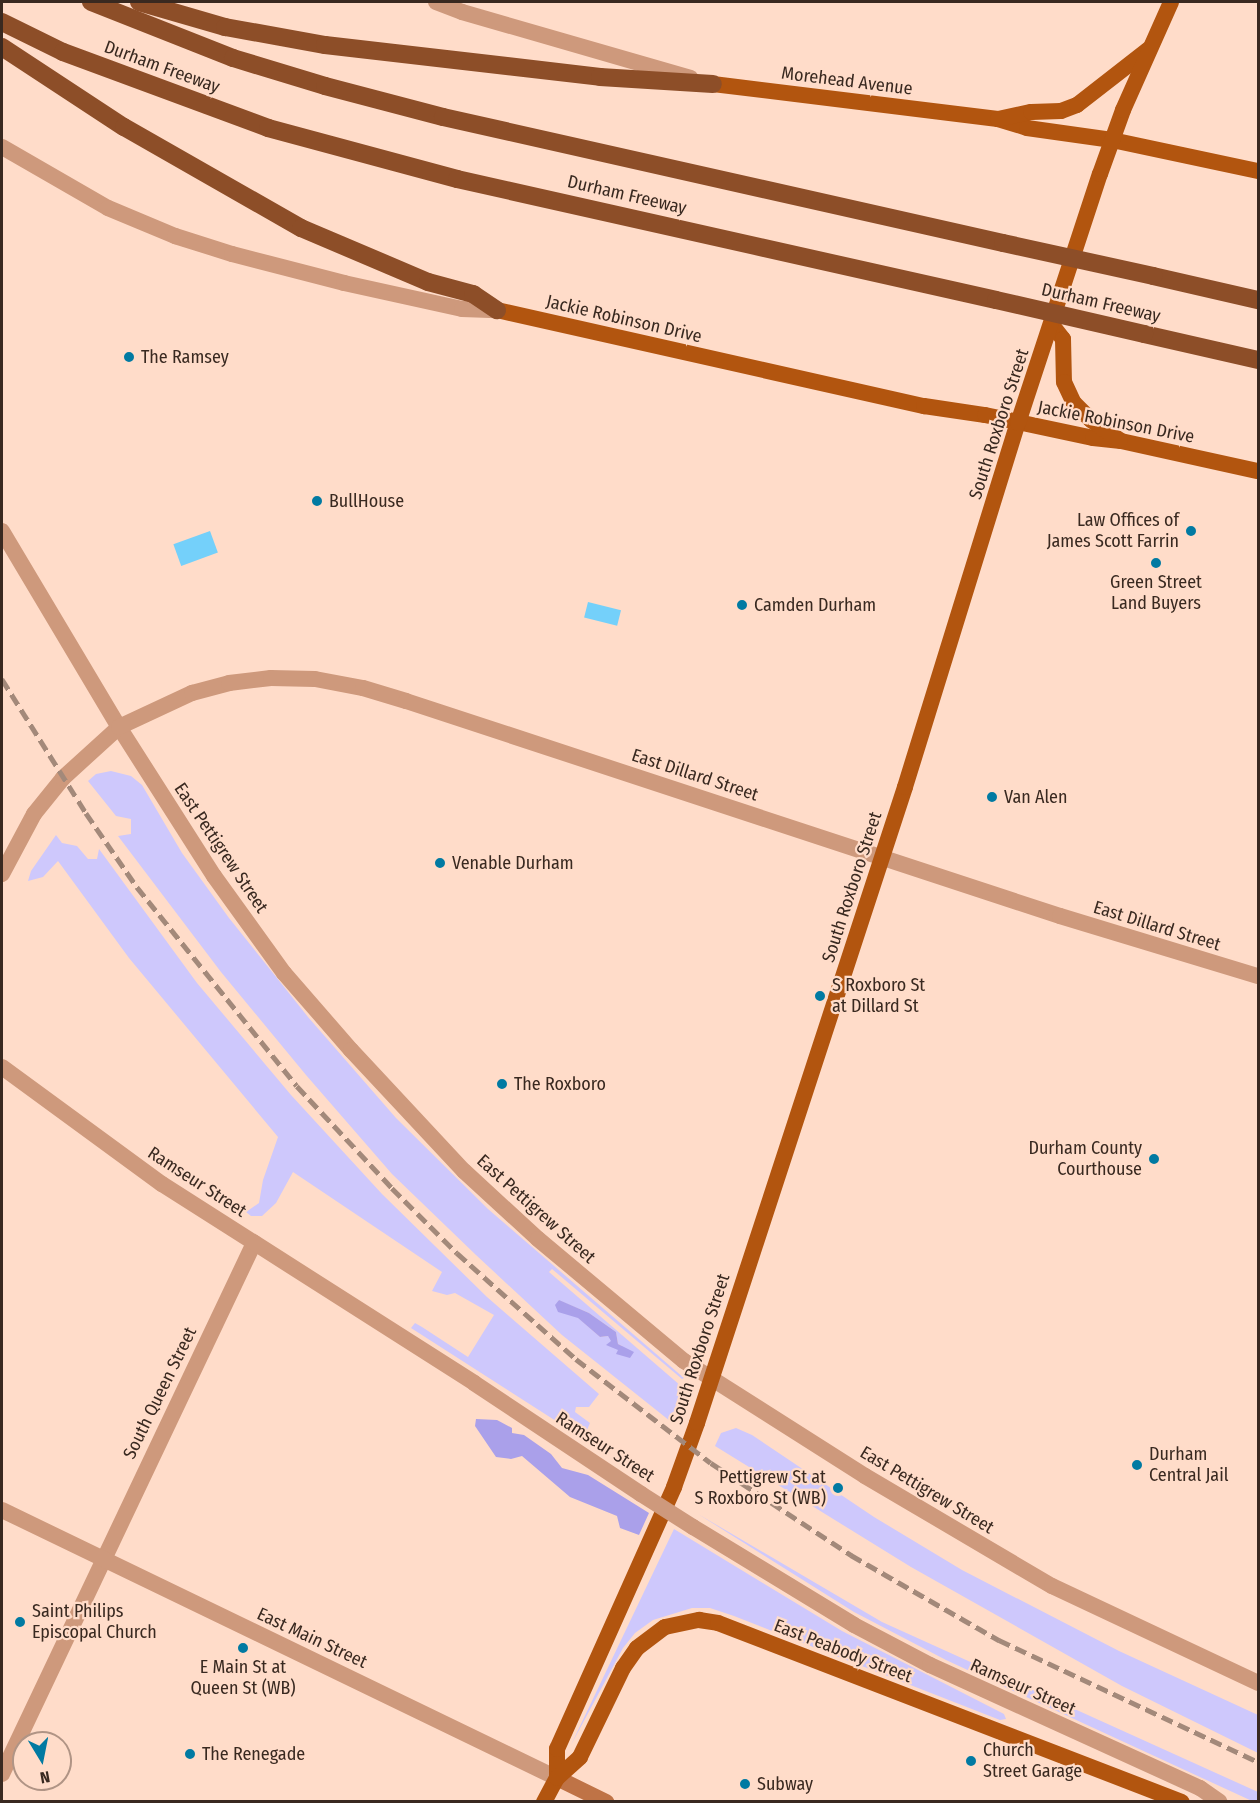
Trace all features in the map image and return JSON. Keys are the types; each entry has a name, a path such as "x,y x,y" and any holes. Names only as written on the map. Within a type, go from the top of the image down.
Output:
{"highway":[{"name":"Durham Freeway","path":"91,2 232,58 346,92 443,117 1258,300"},
{"path":"140,2 225,27 325,45 600,77 712,84"},
{"name":"Durham Freeway","path":"2,22 63,52 268,128 457,179 1258,360"},
{"path":"2,47 124,127 301,228 428,282 472,294 497,310"}],"main road":[{"name":"South Roxboro Street","path":"557,1778 557,1749 674,1487 712,1379 957,624 1018,423 1112,140 1171,2"},
{"path":"998,119 1031,112 1061,111 1077,105 1149,49"},
{"name":"Morehead Avenue","path":"712,84 998,119 1027,128 1112,140 1258,171"},
{"name":"Jackie Robinson Drive","path":"497,310 924,406 1093,438 1121,441 1258,471"},
{"path":"1052,325 1063,339 1064,382 1074,403 1091,420 1121,441"},
{"name":"East Peabody Street","path":"557,1778 580,1757 623,1668 637,1648 665,1627 699,1620 718,1623 1182,1802"},
{"path":"544,1802 557,1778"},
{"name":"East Main Street","path":"557,1778 606,1802"}],"street":[{"name":"Morehead Avenue","path":"436,2 517,28 712,84"},
{"name":"Jackie Robinson Drive","path":"2,147 91,199 175,236 232,254 344,283 462,309 497,310"},
{"name":"East Pettigrew Street","path":"2,531 118,727 214,876 261,942 318,1013 403,1107 464,1171 538,1239 684,1361 959,1533 1052,1586 1258,1683"},
{"name":"East Dillard Street","path":"2,874 34,814 48,796 94,747 118,727 192,693 229,683 293,677 337,682 406,701 1185,956 1258,976"},
{"name":"Ramseur Street","path":"2,1067 162,1185 474,1383 641,1494 854,1625 930,1665 1200,1788 1220,1802"},
{"name":"South Queen Street","path":"2,1774 102,1559 254,1243"},
{"name":"East Main Street","path":"2,1510 557,1778"}],"shaded area":[{"path":"111,771 131,776 142,785 182,853 229,918 308,1017 396,1118 488,1209 684,1378 682,1379 552,1269 549,1272 681,1386 682,1399 678,1411 670,1421 562,1335 392,1174 221,972 118,836 131,834 131,819 116,816 88,781 96,774","holes":["558,1300 589,1313 616,1332 618,1344 622,1346 619,1350 608,1336 600,1337"]},
{"path":"56,835 62,843 77,846 88,859 97,859 99,849 197,983 291,1095 382,1194 487,1297 599,1394 589,1407 576,1407 575,1412 590,1423 587,1430 609,1455 411,1328 415,1323 468,1357 494,1315 455,1293 447,1295 432,1291 442,1272 293,1172 276,1203 262,1216 251,1216 246,1212 259,1203 263,1180 278,1137 129,958 58,861 43,877 28,881 31,871"},
{"path":"559,1300 589,1313 616,1332 618,1344 634,1352 630,1358 616,1354 618,1350 606,1345 611,1341 608,1336 600,1337 578,1318 558,1312 555,1305"},
{"path":"476,1419 497,1420 512,1428 512,1433 524,1435 551,1454 562,1468 588,1475 649,1513 639,1535 620,1528 617,1516 570,1497 522,1456 511,1459 496,1457 475,1426"},
{"path":"736,1428 752,1435 874,1517 962,1570 1119,1651 1258,1715 1258,1753 1122,1686 911,1567 715,1446 721,1433"},
{"path":"698,1514 882,1622 1258,1792 1258,1801 1252,1801 946,1660 854,1612"},
{"path":"674,1529 842,1631 1004,1714 1006,1719 1000,1720 734,1616 710,1608 692,1608 653,1620 635,1633 623,1648 571,1745"}],"water":[{"path":"210,531 218,553 181,566 173,544"},
{"path":"588,602 621,610 617,626 584,618"}],"railway":[{"path":"2,679 86,813 137,887 297,1086 392,1188 457,1253 576,1359 711,1463 851,1555 999,1640 1258,1762"}],"place":[{"name":"The Ramsey","path":"129,357"},
{"name":"BullHouse","path":"317,501"},
{"name":"Law Offices of James Scott Farrin","path":"1191,531"},
{"name":"Green Street Land Buyers","path":"1156,563"},
{"name":"Camden Durham","path":"742,605"},
{"name":"Van Alen","path":"992,797"},
{"name":"Venable Durham","path":"440,863"},
{"name":"S Roxboro St at Dillard St","path":"820,996"},
{"name":"The Roxboro","path":"502,1084"},
{"name":"Durham County Courthouse","path":"1154,1159"},
{"name":"Durham Central Jail","path":"1137,1465"},
{"name":"Pettigrew St at S Roxboro St (WB)","path":"838,1488"},
{"name":"Saint Philips Episcopal Church","path":"20,1622"},
{"name":"E Main St at Queen St (WB)","path":"243,1648"},
{"name":"The Renegade","path":"190,1754"},
{"name":"Church Street Garage","path":"971,1761"},
{"name":"Subway","path":"745,1784"}]}
